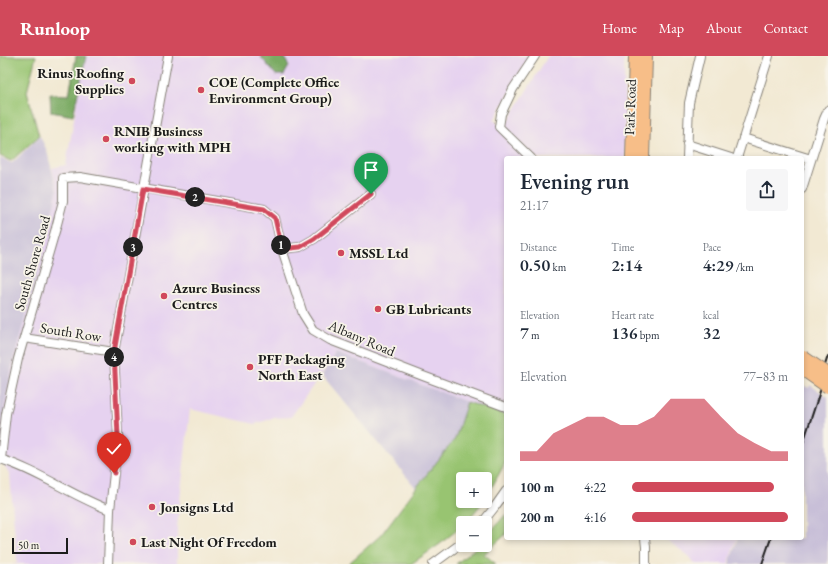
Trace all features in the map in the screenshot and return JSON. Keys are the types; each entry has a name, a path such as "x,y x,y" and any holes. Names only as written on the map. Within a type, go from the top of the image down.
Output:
{"highway":[{"name":"Park Road","path":"632,156 635,56"},
{"name":"Park Road","path":"643,156 646,56"},
{"path":"804,364 828,374"},
{"path":"804,365 828,387"}],"street":[{"path":"108,564 110,510 118,436 114,352 168,56"},
{"path":"529,156 500,127 501,114 513,89 535,56"},
{"path":"687,156 689,103 700,56"},
{"path":"738,156 769,56"},
{"path":"804,182 828,110"},
{"path":"743,138 801,156"},
{"path":"687,144 725,156"},
{"path":"804,157 811,159"},
{"name":"South Shore Road","path":"0,459 6,414 24,338 63,201 63,178 80,178 143,189"},
{"name":"Albany Road","path":"143,189 264,209 275,218 282,249 303,314 313,330 330,340 504,406"},
{"path":"282,249 300,247 314,239 371,194"},
{"name":"South Row","path":"24,338 114,352"},
{"path":"0,459 20,466 110,510"},
{"path":"488,516 504,493"},
{"path":"645,540 646,564"},
{"path":"433,564 456,547"}],"shaded area":[{"path":"85,56 531,56 494,120 503,129 548,56 624,56 625,156 535,156 513,137 532,156 504,156 504,414 467,402 336,353 291,417 274,418 255,424 190,409 177,528 177,564 12,564 17,563 10,475 0,457 0,430 13,362 45,245 57,191 52,168 66,165"},
{"path":"40,136 47,151 57,191 45,245 13,362 0,430 0,158 12,163"},
{"path":"336,353 467,402 455,439 416,488 322,375"},
{"path":"810,385 828,397 828,564 729,564 737,540 804,540 804,386 809,388"},
{"path":"667,540 736,540 728,564 695,564 689,556"}],"green space":[{"path":"0,56 36,56 27,92 39,136 11,161 0,156"},
{"path":"76,56 86,56 73,116 51,112 50,94 69,95"},
{"path":"260,56 283,56 289,66 284,75 276,75"},
{"path":"467,402 504,415 504,465 492,487 492,472 456,472 456,508 478,508 471,516 456,516 456,531 411,564 348,564 381,535 455,439"},
{"path":"504,516 504,536 492,547 492,530"},
{"path":"471,552 486,552 484,554 496,564 456,564"}],"railway":[{"path":"823,371 828,356"},
{"path":"804,440 828,367"},
{"path":"762,564 770,540"}],"place":[{"name":"Rinus Roofing Supplies","path":"132,81"},
{"name":"COE (Complete Office Environment Group)","path":"201,90"},
{"name":"RNIB Business working with MPH","path":"106,139"},
{"name":"MSSL Ltd","path":"341,253"},
{"name":"Azure Business Centres","path":"164,296"},
{"name":"GB Lubricants","path":"378,309"},
{"name":"PFF Packaging North East","path":"250,367"},
{"name":"Jonsigns Ltd","path":"152,507"},
{"name":"Last Night Of Freedom","path":"133,542"}],"route":[{"path":"114,473 118,436 114,352 143,189 264,209 275,218 282,249 300,247 314,239 371,194"}]}
